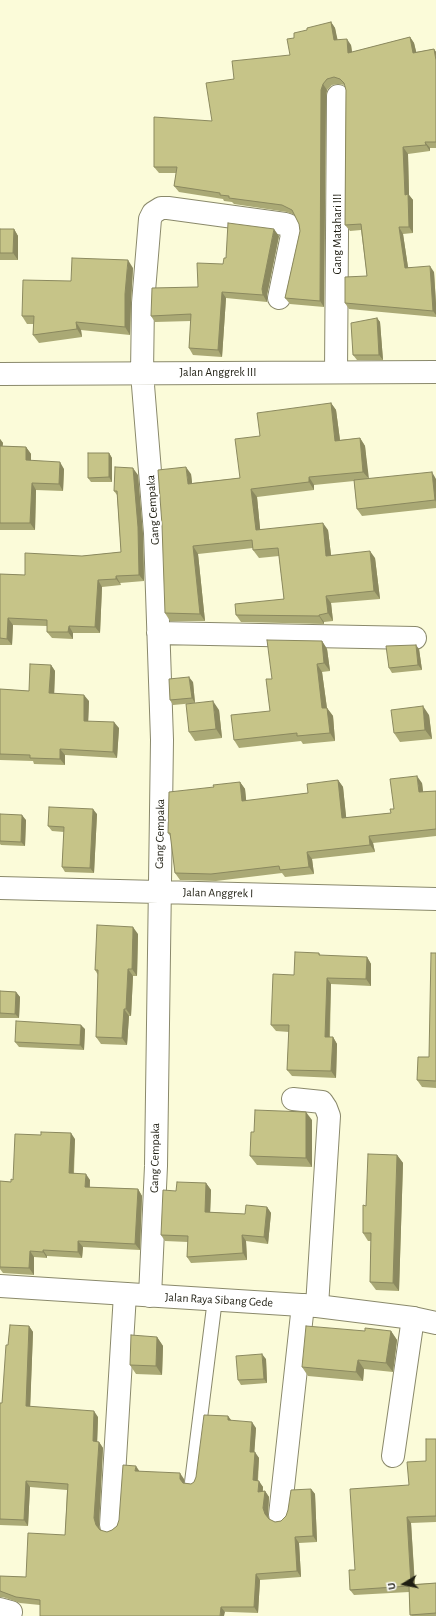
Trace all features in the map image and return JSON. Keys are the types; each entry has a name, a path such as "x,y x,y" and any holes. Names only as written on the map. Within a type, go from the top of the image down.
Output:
{"street":[{"name":"Gang Matahari III","path":"336,372 338,96"},
{"name":"Gang Cempaka","path":"150,1296 156,1166 162,740 155,533 142,373 143,303 150,219 157,210 168,208 288,225 292,235 280,298"},
{"name":"Jalan Anggrek III","path":"0,374 436,372"},
{"path":"158,633 415,638"},
{"name":"Jalan Anggrek I","path":"0,888 436,899"},
{"path":"280,1515 310,1305 329,1116 322,1102 293,1099"},
{"name":"Jalan Raya Sibang Gede","path":"0,1286 310,1305 413,1318 436,1323"},
{"path":"111,1524 125,1294"},
{"path":"393,1456 413,1318"}],"lane":[{"path":"192,1482 215,1299"}],"building":[{"path":"331,22 334,40 347,39 348,53 410,37 413,53 434,49 436,60 436,142 425,142 426,145 403,147 405,195 408,194 409,227 399,227 405,268 430,266 433,311 345,303 345,277 367,276 361,224 345,225 346,90 344,83 340,79 334,77 327,79 321,90 320,301 285,298 300,231 299,224 292,210 282,205 229,198 229,196 220,195 220,193 174,186 177,167 154,167 154,117 212,121 206,83 234,79 232,61 290,55 287,39 294,38 294,33"},
{"path":"228,223 274,229 262,289 263,295 222,292 218,350 189,348 191,314 151,316 152,288 198,287 197,263 223,264 224,258 226,258"},
{"path":"0,229 14,229 13,253 0,253"},
{"path":"72,258 128,260 125,294 125,327 76,322 77,329 33,335 34,316 22,316 23,280 71,281"},
{"path":"377,318 379,355 353,355 351,323"},
{"path":"331,403 335,441 360,438 363,472 309,477 309,482 251,489 256,530 323,523 326,556 370,551 374,591 326,596 328,613 319,616 236,615 235,604 284,599 278,548 253,550 252,540 193,546 200,614 165,613 162,525 158,470 186,467 188,484 240,478 235,439 260,436 257,413"},
{"path":"0,446 26,447 26,460 60,462 59,484 32,483 30,523 0,523"},
{"path":"88,453 109,453 109,477 88,478"},
{"path":"115,467 133,468 138,527 139,575 116,576 116,579 98,580 95,627 69,626 68,632 47,632 47,620 8,618 7,639 0,638 0,574 25,575 25,553 82,556 121,552 117,491 114,491"},
{"path":"432,472 435,500 357,509 354,480"},
{"path":"267,640 322,641 324,663 317,664 322,708 327,708 330,733 297,736 297,733 234,740 231,715 270,711 266,679 272,679"},
{"path":"416,645 418,665 389,668 386,646"},
{"path":"30,664 51,665 49,693 84,695 84,721 114,722 113,752 60,749 60,759 30,758 30,755 0,754 0,689 29,691"},
{"path":"189,677 192,698 170,700 169,679"},
{"path":"213,701 216,729 189,732 186,704"},
{"path":"423,706 425,730 394,733 391,710"},
{"path":"417,776 419,792 436,791 436,829 369,836 370,845 307,852 309,867 280,870 279,866 211,874 175,873 170,833 168,833 169,792 214,787 213,785 240,782 242,801 308,793 307,784 338,780 342,818 391,813 390,809 394,809 390,779"},
{"path":"49,807 93,809 90,868 62,867 64,827 48,826"},
{"path":"0,814 22,815 21,842 0,841"},
{"path":"97,925 133,927 132,969 128,969 126,1009 124,1009 122,1038 96,1037 98,970 95,970"},
{"path":"295,952 319,953 319,955 367,957 366,979 327,978 325,1037 333,1037 331,1071 287,1070 289,1025 271,1025 273,974 294,975"},
{"path":"431,953 436,953 436,1081 417,1080 418,1057 429,1057"},
{"path":"0,991 16,992 15,1014 0,1013"},
{"path":"16,1021 81,1025 80,1045 15,1042"},
{"path":"255,1110 306,1112 306,1158 250,1156 251,1132 254,1132"},
{"path":"41,1132 71,1133 69,1173 86,1174 85,1187 138,1189 135,1244 78,1241 78,1252 43,1250 43,1252 30,1251 29,1268 0,1267 0,1181 11,1182 11,1179 13,1180 15,1134 41,1135"},
{"path":"368,1154 397,1155 393,1283 370,1282 371,1233 363,1233 363,1205 366,1206"},
{"path":"177,1182 206,1183 205,1212 245,1214 246,1205 267,1207 264,1237 242,1235 243,1253 187,1257 188,1236 161,1235 163,1190 176,1191"},
{"path":"10,1325 29,1326 26,1406 94,1411 93,1441 99,1442 94,1518 96,1525 100,1530 107,1532 117,1526 119,1520 123,1465 136,1466 135,1471 180,1473 180,1479 183,1483 191,1484 194,1482 196,1477 204,1415 228,1416 228,1420 252,1422 250,1452 255,1452 253,1480 259,1481 258,1492 265,1491 263,1508 269,1519 275,1522 281,1521 286,1516 291,1490 311,1489 313,1536 295,1537 297,1571 256,1574 254,1607 221,1607 220,1616 40,1616 40,1600 16,1597 0,1591 0,1576 26,1577 28,1533 65,1535 68,1484 26,1481 24,1520 0,1519 0,1403 2,1403 6,1345 8,1345"},
{"path":"306,1326 365,1331 365,1328 391,1331 386,1363 358,1360 356,1372 302,1367"},
{"path":"131,1335 157,1337 156,1366 130,1365"},
{"path":"262,1354 264,1379 238,1380 236,1356"},
{"path":"426,1439 436,1439 436,1516 407,1517 411,1585 436,1583 436,1613 410,1615 409,1586 350,1590 349,1570 355,1570 350,1489 409,1485 407,1462 426,1461"}]}
